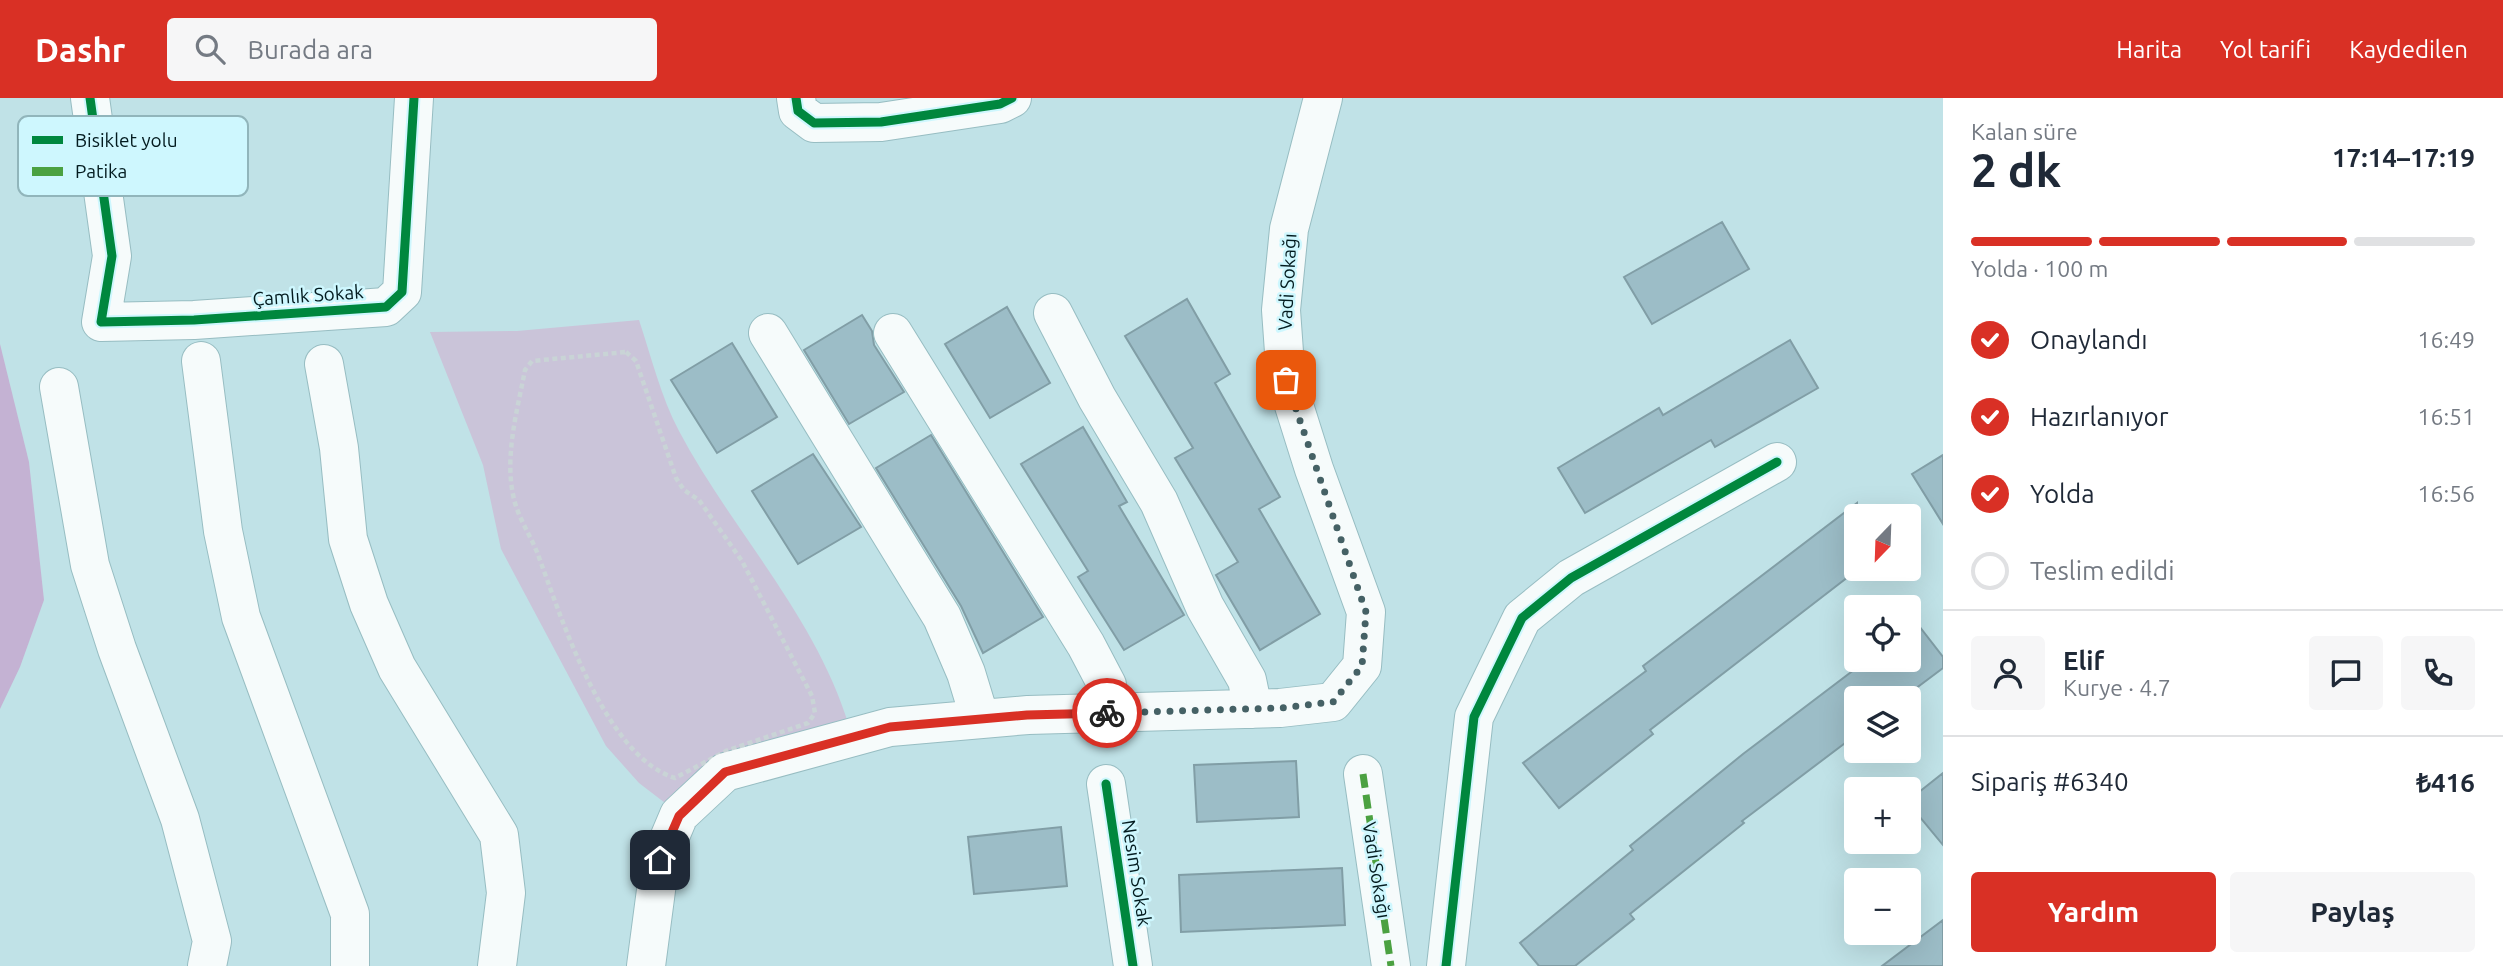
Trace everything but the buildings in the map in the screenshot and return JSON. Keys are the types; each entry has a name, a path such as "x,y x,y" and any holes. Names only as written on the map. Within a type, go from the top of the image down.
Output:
{"street":[{"name":"Çamlık Sokak","path":"90,98 93,116"},
{"name":"Çamlık Sokak","path":"105,196 112,256 101,322 194,320 386,307 402,292 414,98"},
{"path":"796,98 798,111 814,123 881,122 1000,104 1012,98"},
{"name":"Vadi Sokağı","path":"1253,709 1333,702 1362,666 1366,612 1286,380 1281,310 1289,229 1323,98"},
{"path":"646,966 660,860 679,816 725,772 890,727 980,719 1253,709 1247,680 1205,607 1159,502 1097,398 1053,313"},
{"path":"768,333 942,617 966,673 980,719"},
{"path":"893,333 1086,645 1107,685 1110,713"},
{"path":"201,360 223,531 241,617 350,914 350,966"},
{"path":"324,364 339,448 348,539 369,604 397,668 499,835 506,893 497,966"},
{"path":"59,387 90,565 117,649 180,819 212,941 207,966"},
{"path":"1446,966 1474,717 1522,618 1571,578 1777,462"},
{"name":"Vadi Sokağı","path":"1363,774 1391,966"},
{"name":"Nesim Sokak","path":"1106,784 1133,966"}],"path":[{"path":"626,352 636,361 676,478 684,491 699,500 742,561 813,696 815,713 808,723 726,751 675,778 659,773 636,753 585,679 515,502 510,455 525,370 532,361 626,352"}],"shaded area":[{"path":"639,320 679,431 723,504 795,611 834,686 849,726 837,721 669,806 639,783 606,746 501,549 483,465 430,332 517,331"},
{"path":"0,344 29,462 44,600 20,667 0,709"}],"marked path":[{"path":"1363,774 1391,966"}],"cycle path":[{"path":"90,98 93,116"},
{"path":"104,196 112,256 101,322 194,320 386,307 402,292 414,98"},
{"path":"796,98 798,111 814,123 881,122 1000,104 1012,98"},
{"path":"1446,966 1474,717 1522,618 1571,578 1777,462"},
{"path":"1106,784 1133,966"}],"way so far":[{"path":"1107,713 1280,708 1333,702 1362,666 1366,612 1314,469 1286,380"}],"route":[{"path":"660,860 679,816 725,772 890,727 1027,715 1107,713"}]}
